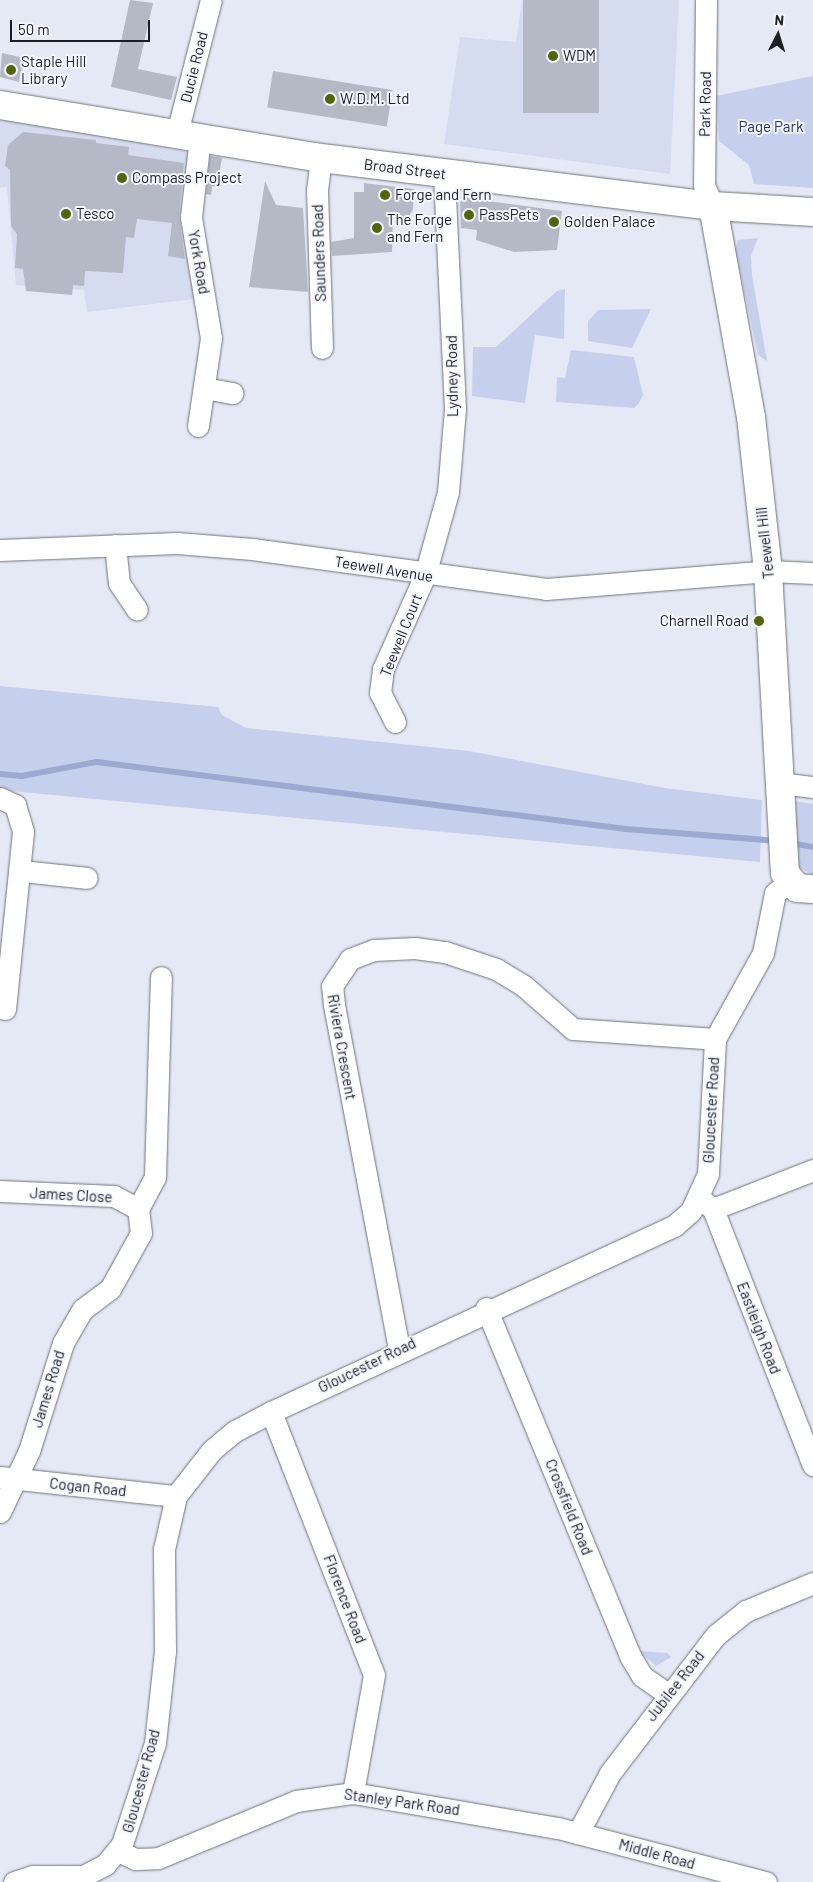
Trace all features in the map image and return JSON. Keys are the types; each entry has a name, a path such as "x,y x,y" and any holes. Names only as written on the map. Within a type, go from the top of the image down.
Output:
{"main road":[{"name":"Broad Street","path":"0,105 321,158 713,206 813,212"},
{"name":"Teewell Hill","path":"713,206 752,417 768,571 781,792 796,878"}],"street":[{"name":"Ducie Road","path":"188,135 211,0"},
{"name":"Park Road","path":"706,0 704,185 713,206"},
{"name":"York Road","path":"188,135 191,217 211,338 198,426"},
{"name":"Saunders Road","path":"321,158 317,190 322,348"},
{"name":"Lydney Road","path":"425,575 448,492 455,409 444,174"},
{"path":"204,388 233,393"},
{"name":"Teewell Avenue","path":"0,550 177,543 252,549 425,575 546,589 768,571"},
{"path":"115,545 119,583 137,610"},
{"path":"768,571 813,573"},
{"name":"Teewell Court","path":"395,722 380,693 383,669 425,575"},
{"path":"781,792 813,787"},
{"path":"0,798 15,805 23,820 22,871 5,1009"},
{"path":"22,871 87,878"},
{"name":"Gloucester Road","path":"14,1882 32,1876 83,1876 105,1865 118,1852 154,1743 165,1651 164,1549 176,1496 212,1450 271,1412 486,1308 675,1225 691,1211 706,1203 715,1039 763,952 775,893 796,878"},
{"name":"Riviera Crescent","path":"399,1349 334,1004 332,986 350,958 374,950 415,948 445,952 496,969 524,986 573,1029 715,1039"},
{"path":"138,1209 155,1177 161,977"},
{"path":"706,1203 813,1170"},
{"name":"James Close","path":"0,1191 114,1196 138,1209"},
{"name":"Eastleigh Road","path":"706,1203 813,1466"},
{"name":"James Road","path":"0,1512 9,1478 63,1343 83,1309 110,1289 136,1248 142,1222 138,1209"},
{"name":"Crossfield Road","path":"486,1308 630,1656 642,1676 668,1694"},
{"name":"Florence Road","path":"271,1412 374,1675 353,1793"},
{"name":"Cogan Road","path":"9,1478 176,1496"},
{"name":"Jubilee Road","path":"578,1833 599,1790 668,1694 735,1618 813,1582"},
{"name":"Stanley Park Road","path":"118,1852 136,1859 158,1858 296,1800 353,1793 578,1833"},
{"name":"Middle Road","path":"578,1833 766,1882"}],"shaded area":[{"path":"522,0 679,0 670,174 444,144 460,37 516,42"},
{"path":"0,116 192,153 194,299 87,312 84,290 16,285 7,187 0,188"}],"green space":[{"name":"Page Park","path":"813,76 813,188 754,184 749,165 719,141 716,96"},
{"path":"758,238 751,256 752,276 767,361 758,355 735,250 738,240"},
{"path":"565,289 564,339 535,335 525,403 472,396 473,347 496,347 557,291"},
{"path":"651,309 632,348 588,341 588,321 598,310"},
{"path":"571,350 634,357 643,395 639,403 634,408 556,402 557,377 565,378"},
{"path":"0,686 218,707 222,715 246,728 469,751 665,788 762,800 760,862 0,790"},
{"path":"793,801 813,804 813,875 793,864"},
{"path":"639,1651 667,1653 671,1657 656,1666"}],"building":[{"path":"130,0 153,3 138,69 177,77 171,100 111,87"},
{"name":"WDM","path":"523,0 599,0 599,113 523,113"},
{"name":"Staple Hill Library","path":"2,53 24,58 19,82 0,77"},
{"name":"W.D.M. Ltd","path":"273,71 393,90 387,126 267,108"},
{"name":"Tesco","path":"23,132 96,140 96,143 129,147 128,155 184,163 179,216 185,259 168,256 172,223 137,219 134,238 126,237 123,273 85,271 84,286 73,285 72,295 26,291 23,269 15,268 17,234 11,226 10,170 5,166 8,145"},
{"path":"210,156 222,158 217,187 212,186 211,195 206,194"},
{"path":"265,181 276,205 303,208 308,292 249,287"},
{"name":"The Forge and Fern","path":"364,183 414,189 413,209 408,218 393,216 392,252 332,256 331,242 354,238 354,192 364,192"},
{"path":"466,198 562,211 557,250 514,252 476,240 477,230 461,228 460,202"}],"waterway":[{"path":"0,774 22,776 97,762 626,829 777,841"},
{"path":"791,843 813,847"}],"place":[{"name":"WDM","path":"553,56"},
{"name":"Staple Hill Library","path":"11,70"},
{"name":"W.D.M. Ltd","path":"330,99"},
{"name":"Compass Project","path":"122,178"},
{"name":"Forge and Fern","path":"385,195"},
{"name":"Tesco","path":"66,214"},
{"name":"PassPets","path":"469,215"},
{"name":"Golden Palace","path":"554,222"},
{"name":"The Forge and Fern","path":"377,228"},
{"name":"Charnell Road","path":"759,621"}]}
